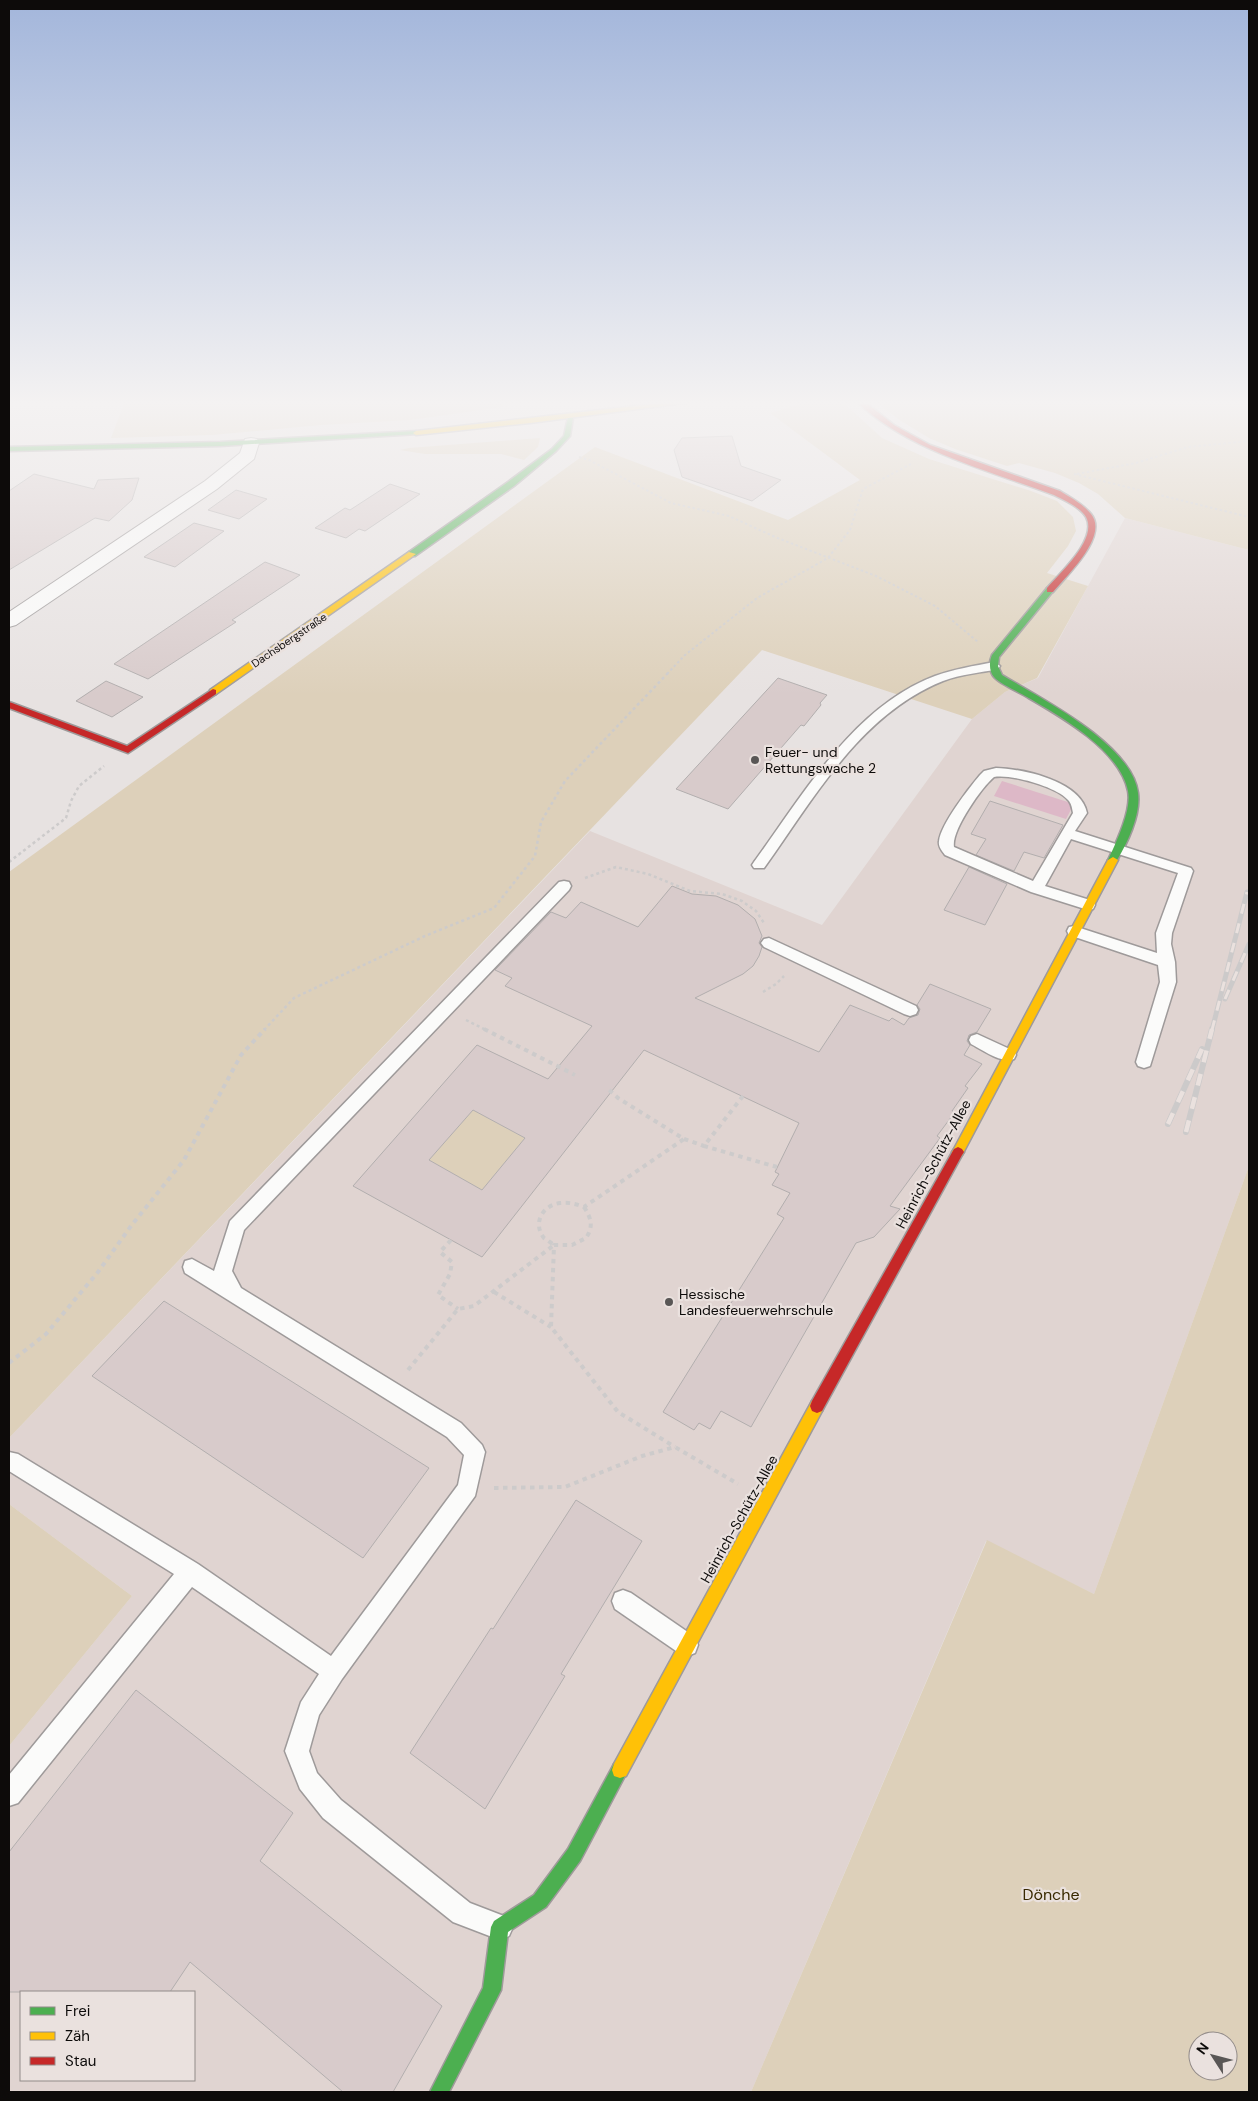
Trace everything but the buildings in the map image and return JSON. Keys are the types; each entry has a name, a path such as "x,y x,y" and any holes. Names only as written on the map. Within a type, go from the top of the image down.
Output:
{"street":[{"path":"9,621 190,499"},
{"name":"Dachsbergstraße","path":"128,750 490,499"},
{"path":"994,662 1088,544 1094,530 1088,514 1070,499"},
{"name":"Heinrich-Schütz-Allee","path":"500,1927 540,1900 574,1855 766,1500 928,1208 1118,850 1130,818 1132,791 1121,765 1096,738 998,676 994,662"},
{"path":"9,705 128,750"},
{"path":"439,2092 492,1990 500,1927"}],"lane":[{"path":"759,865 843,750 877,718 903,697 938,679 994,662"},
{"path":"1036,888 1080,813 1079,803 1070,794 1042,782 1013,774 998,772 989,774 980,782 947,836 947,848 959,858 1036,888 1088,905"},
{"path":"1067,833 1186,871 1164,933 1163,944 1167,962 1168,982 1144,1062"},
{"path":"235,1292 223,1272 236,1226 564,886"},
{"path":"1074,931 1167,962"},
{"path":"769,943 910,1010"},
{"path":"978,1040 1008,1055"},
{"path":"192,1266 454,1430 475,1452 468,1489 334,1671 309,1710 297,1751 308,1781 332,1809 462,1913 500,1927"},
{"path":"11,1461 190,1572 334,1671"},
{"path":"9,1794 190,1572"},
{"path":"623,1601 687,1645"}],"path":[{"path":"663,499 671,503 729,516 775,537 876,576 935,606 994,662"},
{"path":"9,1363 46,1334 98,1272 131,1226 184,1160 241,1055 294,998 425,936 494,908 535,856 541,822 565,781 685,655 757,598 828,558 850,530 860,499"},
{"path":"1176,499 1249,517"},
{"path":"9,862 66,818 71,801 79,786 128,750"},
{"path":"564,886 616,867 648,874 690,891 722,894 742,901 756,911 765,924 769,943 788,971 776,984 763,992"},
{"path":"445,1010 575,1075"},
{"path":"608,1089 618,1098 684,1139 778,1167"},
{"path":"704,1146 743,1096"},
{"path":"584,1207 684,1139"},
{"path":"565,1201 573,1201 584,1207 591,1215 592,1226 584,1240 573,1246 554,1245 545,1240 538,1229 540,1217 547,1207 565,1201"},
{"path":"451,1240 440,1252 452,1262 450,1274 438,1295 458,1309"},
{"path":"392,1390 440,1334 458,1309 474,1306 554,1245"},
{"path":"551,1327 554,1245"},
{"path":"494,1292 551,1327 618,1412 766,1500"},
{"path":"468,1489 565,1487 642,1456 675,1446"}],"shaded area":[{"name":"Hessische Landesfeuerwehrschule","path":"1125,518 1249,550 1249,1166 1094,1594 986,1541 751,2092 9,2092 9,1746 132,1596 9,1504 9,1438 590,831 822,925 972,719 1005,692 1038,678"},
{"path":"1002,781 1074,804 1066,819 994,796"}],"green space":[{"path":"523,499 733,499 788,520 826,499 1052,499 1057,501 1073,517 1076,531 1068,546 1047,573 1088,586 1037,678 1005,692 972,719 762,650 9,1438 9,872"},
{"path":"1104,499 1249,499 1249,550 1125,518"},
{"path":"473,1110 525,1138 482,1190 429,1160"},
{"name":"Dönche","path":"1249,1166 1249,2092 751,2092 987,1540 1094,1594"},
{"path":"9,1504 132,1596 9,1746"}],"railway":[{"path":"1212,1030 1247,892"},
{"path":"1225,999 1249,944"},
{"path":"1186,1132 1212,1029"},
{"path":"1168,1124 1202,1049"}],"traffic: fast":[{"path":"412,554 490,499"},
{"path":"1050,590 995,657 994,666 998,676 1055,710 1096,740 1113,756 1126,773 1133,791 1132,807 1124,836 1113,860"},
{"path":"439,2092 492,1990 500,1927 540,1901 574,1855 620,1770"}],"traffic: slow":[{"path":"213,692 412,554"},
{"path":"958,1152 1113,860"},
{"path":"620,1770 817,1406"}],"traffic: jam":[{"path":"1050,590 1088,544 1093,530 1089,516 1067,499"},
{"path":"9,705 128,750 213,692"},
{"path":"817,1406 958,1152"}],"place":[{"name":"Feuer- und Rettungswache 2","path":"755,760"},
{"name":"Hessische Landesfeuerwehrschule","path":"669,1302"}]}
